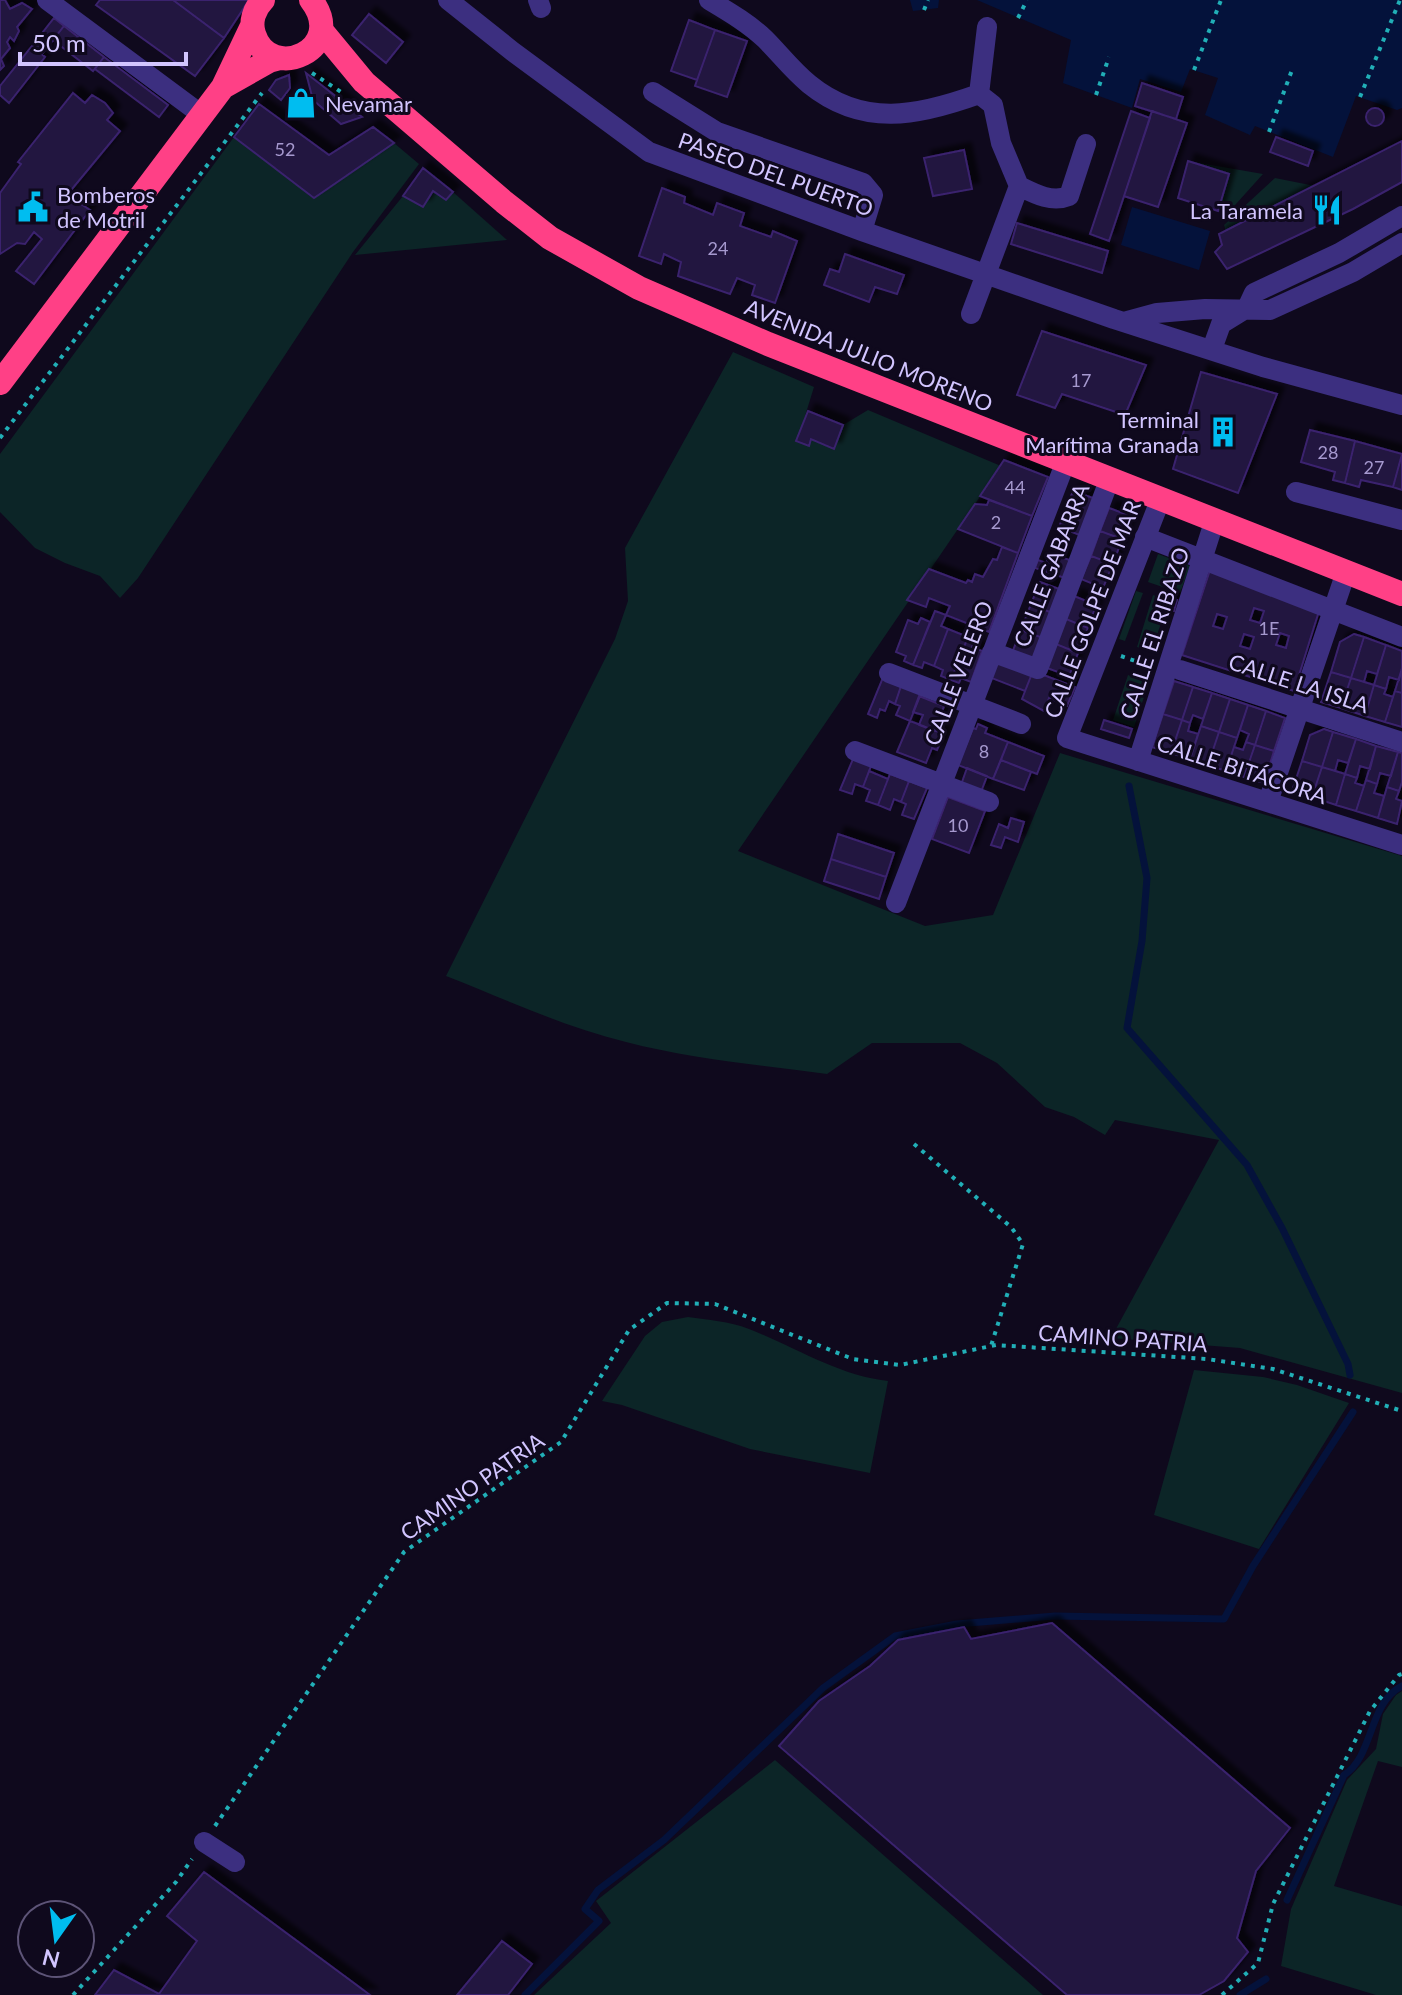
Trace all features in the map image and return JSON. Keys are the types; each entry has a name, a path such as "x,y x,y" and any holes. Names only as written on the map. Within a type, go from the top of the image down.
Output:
{"highway":[{"path":"298,63 317,42 321,30 318,9 311,0"},
{"path":"0,383 223,87 258,8"},
{"path":"258,8 255,38 261,48 298,63"},
{"name":"AVENIDA JULIO MORENO","path":"321,30 357,91"},
{"path":"223,87 269,61 298,63"},
{"name":"AVENIDA JULIO MORENO","path":"298,63 328,64 357,91 550,238 639,288 768,344 1402,594"}],"street":[{"path":"47,0 202,115"},
{"name":"PASEO DEL PUERTO","path":"448,0 649,152 862,231 1124,322 1263,367 1402,405"},
{"path":"709,0 743,21 811,85 835,101 862,112 903,114 979,94"},
{"path":"979,94 987,27"},
{"path":"653,92 717,132 863,183 873,195 862,231"},
{"path":"971,314 1019,186 1001,143 993,105 979,94"},
{"path":"1019,186 1059,200 1069,196 1086,144"},
{"path":"1212,349 1221,324 1247,308 1254,293 1339,253 1402,216"},
{"path":"1124,322 1157,313 1247,308 1270,310 1353,272 1402,243"},
{"name":"CALLE VELERO","path":"896,903 1066,461"},
{"name":"CALLE GABARRA","path":"992,652 1038,669 1110,478"},
{"path":"1296,492 1402,520"},
{"name":"CALLE GOLPE DE MAR","path":"1067,738 1161,498"},
{"name":"CALLE EL RIBAZO","path":"1138,761 1174,671 1215,519"},
{"path":"1145,537 1402,637"},
{"path":"1268,802 1346,572"},
{"name":"CALLE LA ISLA","path":"1174,671 1402,742"},
{"path":"889,673 1021,724"},
{"name":"CALLE BITÁCORA","path":"1067,738 1402,845"},
{"path":"855,751 989,802"},
{"path":"204,1842 235,1862"}],"path":[{"path":"924,10 928,0"},
{"path":"1018,18 1027,0"},
{"path":"1194,70 1221,0"},
{"path":"1360,97 1400,0"},
{"path":"1096,95 1109,57"},
{"path":"298,63 320,71"},
{"path":"298,63 329,82 357,91"},
{"path":"1269,132 1292,70"},
{"path":"0,438 268,85"},
{"path":"1102,650 1174,671"},
{"path":"914,1144 1011,1227 1023,1244 991,1346"},
{"name":"CAMINO PATRIA","path":"73,1995 176,1882 404,1552 561,1442 629,1330 667,1303 715,1304 853,1359 900,1365 991,1346 1207,1359 1273,1369 1402,1411"},
{"path":"1222,1995 1258,1963 1273,1904 1370,1711 1402,1674"}],"green space":[{"path":"234,137 314,197 394,143 419,164 353,252 138,578 120,598 100,576 35,548 0,512 0,454"},
{"path":"1188,161 1263,174 1227,214 1218,211 1229,174"},
{"path":"1275,178 1315,186 1226,231 1224,225"},
{"path":"433,191 446,200 453,192 507,240 355,255 403,196 423,207"},
{"path":"733,352 814,387 797,442 808,446 811,439 834,448 843,425 868,410 1001,466 738,851 925,926 993,915 1060,753 1402,856 1402,1393 1240,1348 1111,1338 1219,1140 1115,1120 1105,1135 1074,1117 1045,1107 997,1063 960,1043 872,1043 827,1074 675,1053 603,1036 557,1021 446,976 615,639 628,601 625,548"},
{"path":"1158,554 1190,566 1180,593 1148,582"},
{"path":"1136,591 1143,593 1125,641 1119,639"},
{"path":"1153,595 1165,599 1162,609 1165,610 1152,652 1137,647"},
{"path":"1128,675 1149,682 1134,727 1113,720"},
{"path":"688,1317 741,1326 835,1367 888,1381 870,1473 750,1449 602,1401 645,1336 662,1322"},
{"path":"1194,1370 1263,1377 1349,1403 1259,1549 1154,1515"},
{"path":"1402,1691 1402,1767 1378,1761 1334,1886 1402,1906 1402,1995 1376,1995 1281,1966 1291,1909 1347,1780 1376,1749 1383,1714"},
{"path":"775,1760 1043,1995 534,1995 611,1923 596,1901"}],"water":[{"path":"910,0 939,0 938,8 913,11"},
{"path":"977,0 1402,0 1402,108 1397,110 1356,96 1333,157 1255,126 1250,135 1205,115 1218,78 1190,69 1181,92 1140,79 1132,108 1063,83 1071,40"},
{"path":"1132,207 1210,231 1199,270 1121,245"}],"building":[{"path":"0,0 5,0 10,9 22,3 32,9 17,27 19,31 14,41 10,37 7,42 10,48 1,59 4,66 0,70"},
{"path":"100,0 173,0 224,38 195,76 96,5"},
{"path":"173,0 249,0 224,38"},
{"path":"369,14 403,42 386,63 352,35"},
{"path":"54,18 64,26 42,54 32,46"},
{"path":"689,20 715,30 697,80 671,71"},
{"path":"64,26 104,57 93,71 53,40"},
{"path":"715,30 747,41 727,97 695,86"},
{"path":"32,46 45,57 9,103 0,95 0,86"},
{"path":"104,57 168,105 159,117 95,69"},
{"path":"306,73 362,117 341,124 313,100"},
{"path":"289,75 290,88 281,100 269,90 276,80"},
{"path":"1142,83 1183,97 1176,119 1135,106"},
{"path":"73,93 85,103 92,95 105,103 113,113 107,120 120,131 67,195 90,210 34,284 16,271 42,239 34,232 25,244 17,243 0,254 0,193 21,164 18,162"},
{"path":"259,104 329,155 373,127 394,143 314,198 234,137"},
{"path":"1375,108 1384,117 1375,126 1366,117"},
{"path":"1131,111 1150,118 1109,241 1090,234"},
{"path":"1152,111 1187,123 1158,207 1124,196"},
{"path":"1276,137 1313,151 1308,166 1270,152"},
{"path":"1402,141 1402,182 1227,269 1215,252 1222,245 1219,234"},
{"path":"964,150 972,189 933,196 924,158"},
{"path":"1188,161 1229,174 1218,211 1178,198"},
{"path":"423,168 453,192 446,200 433,191 423,207 403,196"},
{"path":"662,188 685,197 684,203 713,215 717,203 744,213 740,226 771,237 773,231 797,241 775,303 752,295 755,285 737,278 730,294 678,276 681,262 664,254 661,264 639,256"},
{"path":"1017,223 1108,251 1102,273 1011,244"},
{"path":"845,254 904,275 897,294 875,287 869,302 824,285 830,269 839,272"},
{"path":"1042,331 1146,365 1125,415 1062,394 1055,408 1017,395"},
{"name":"Terminal Marítima Granada","path":"1201,372 1277,394 1238,493 1173,469"},
{"path":"808,411 843,425 834,449 811,439 809,446 796,441"},
{"path":"1310,430 1355,441 1345,483 1333,480 1335,472 1301,462"},
{"path":"1355,441 1402,454 1393,487 1361,480 1359,487 1345,483"},
{"path":"1402,454 1402,490 1393,487"},
{"path":"1004,460 1048,477 1032,516 980,496"},
{"path":"1073,491 1096,499 1082,536 1059,527"},
{"path":"989,500 1032,516 1018,553 958,529 975,504 987,505"},
{"path":"1109,508 1131,516 1122,539 1100,531"},
{"path":"1100,531 1122,539 1113,564 1091,556"},
{"path":"1002,547 1018,553 989,632 946,615 950,606 929,598 926,607 907,600 929,569 966,583 968,580 972,582 975,574 983,577 993,559 997,560"},
{"path":"1050,553 1072,561 1065,578 1035,568 1038,560 1046,563"},
{"path":"1091,556 1113,564 1103,588 1081,579"},
{"path":"1211,567 1319,611 1294,691 1182,655","holes":["1254,608 1264,611 1260,623 1250,620","1217,614 1227,617 1223,629 1213,626","1280,633 1289,636 1286,648 1276,645","1244,634 1254,637 1250,649 1240,646"]},
{"path":"1040,582 1062,590 1052,613 1031,604"},
{"path":"1074,596 1096,605 1088,628 1066,619"},
{"path":"1168,597 1177,600 1174,611 1164,608"},
{"path":"1031,604 1052,613 1043,638 1021,630"},
{"path":"935,611 946,615 941,626 948,629 934,666 924,662 922,668 913,665"},
{"path":"921,618 930,622 913,665 904,661 906,656 896,652 908,620 918,624"},
{"path":"1066,619 1088,628 1078,653 1056,644"},
{"path":"948,629 968,637 951,680 941,676 943,670 934,666"},
{"path":"1021,630 1043,638 1034,661 1012,653"},
{"path":"1354,634 1364,637 1351,678 1331,672 1340,642"},
{"path":"968,637 975,639 972,647 982,651 971,682 961,678 959,683 951,680"},
{"path":"1364,637 1386,645 1377,674 1367,671 1364,682 1351,678"},
{"path":"1056,644 1078,653 1069,676 1047,668"},
{"path":"1386,645 1402,651 1402,668 1399,680 1389,677 1386,689 1374,685"},
{"path":"997,657 1033,671 1025,691 989,677"},
{"path":"1402,668 1402,693 1395,691"},
{"path":"1033,671 1075,687 1067,706 1049,698 1044,711 1022,699"},
{"path":"1331,672 1351,678 1341,708 1321,702"},
{"path":"884,675 902,683 895,704 889,701 885,711 880,709 877,718 868,714"},
{"path":"1351,678 1374,685 1365,716 1341,708"},
{"path":"1174,681 1193,687 1182,720 1163,714"},
{"path":"902,683 922,691 910,721 896,715 900,706 895,704"},
{"path":"1374,685 1386,689 1384,694 1393,697 1385,722 1365,716"},
{"path":"1193,687 1212,693 1203,719 1193,715 1190,723 1182,720"},
{"path":"1395,691 1402,693 1402,727 1385,722"},
{"path":"1212,693 1230,699 1219,732 1201,726"},
{"path":"919,696 944,706 935,731 919,725 923,715 913,712"},
{"path":"1230,699 1248,705 1237,738 1219,732"},
{"path":"1248,705 1266,711 1255,745 1246,742 1249,734 1240,730"},
{"path":"1266,711 1285,718 1274,751 1255,745"},
{"path":"1163,714 1182,720 1171,753 1152,747"},
{"path":"1104,720 1132,729 1129,738 1101,729"},
{"path":"1182,720 1190,723 1188,731 1198,734 1190,759 1171,753"},
{"path":"910,721 944,734 937,750 932,748 926,763 897,752"},
{"path":"978,724 987,728 985,733 1008,742 993,779 958,765 973,728 976,729"},
{"path":"1201,726 1219,732 1208,765 1190,759"},
{"path":"1324,729 1333,732 1322,767 1302,761 1310,735"},
{"path":"1219,732 1237,738 1226,771 1208,765"},
{"path":"1333,732 1356,739 1348,763 1338,760 1335,771 1322,767"},
{"path":"1356,739 1376,746 1370,769 1360,766 1357,778 1345,774"},
{"path":"1008,742 1044,756 1037,774 1001,760"},
{"path":"1246,742 1255,745 1244,777 1226,771 1234,747 1243,750"},
{"path":"1255,745 1274,751 1264,783 1244,777"},
{"path":"1376,746 1398,752 1391,776 1380,773 1377,784 1366,780"},
{"path":"1398,752 1402,753 1399,791 1387,787"},
{"path":"853,759 871,766 863,787 855,784 852,794 840,790"},
{"path":"1001,760 1031,772 1024,790 993,779"},
{"path":"1302,761 1322,767 1312,797 1292,791"},
{"path":"1322,767 1345,774 1336,805 1312,797"},
{"path":"967,768 987,776 981,792 961,785"},
{"path":"869,771 888,779 878,805 866,801 870,790 863,787"},
{"path":"890,774 909,781 901,802 894,799 890,810 878,805"},
{"path":"1345,774 1357,778 1355,783 1364,786 1356,811 1336,805"},
{"path":"1366,780 1377,784 1374,793 1384,796 1378,818 1356,811"},
{"path":"909,781 927,788 914,819 902,815 906,804 901,802"},
{"path":"1387,787 1399,791 1396,799 1402,801 1397,824 1378,818"},
{"path":"948,797 985,811 969,853 932,839"},
{"path":"1011,818 1024,822 1018,842 1005,837 1001,848 991,845 999,824 1008,828"},
{"path":"838,834 894,853 886,877 831,859"},
{"path":"831,859 886,877 879,899 824,881"},
{"path":"1052,1623 1290,1828 1256,1871 1237,1938 1248,1952 1224,1981 1199,1995 1067,1995 779,1746 819,1701 870,1666 898,1640 964,1627 971,1639"},
{"path":"204,1872 370,1995 95,1995 114,1970 159,1994 197,1941 167,1916"},
{"path":"502,1941 532,1964 508,1995 457,1995"}],"waterway":[{"path":"1129,786 1147,878 1142,941 1127,1028 1247,1165 1282,1228 1348,1364 1350,1375"},
{"path":"525,1995 599,1921 585,1909 598,1890 664,1840 823,1688 895,1636 957,1624 1055,1616 1224,1619 1253,1566 1353,1412"},
{"path":"1287,1900 1344,1775 1361,1755 1383,1704 1402,1686"},
{"path":"1240,1995 1266,1979"}],"place":[{"name":"Nevamar","path":"301,103"},
{"name":"Bomberos de Motril","path":"33,207"},
{"name":"La Taramela","path":"1327,210"},
{"name":"Terminal Marítima Granada","path":"1223,432"}]}
